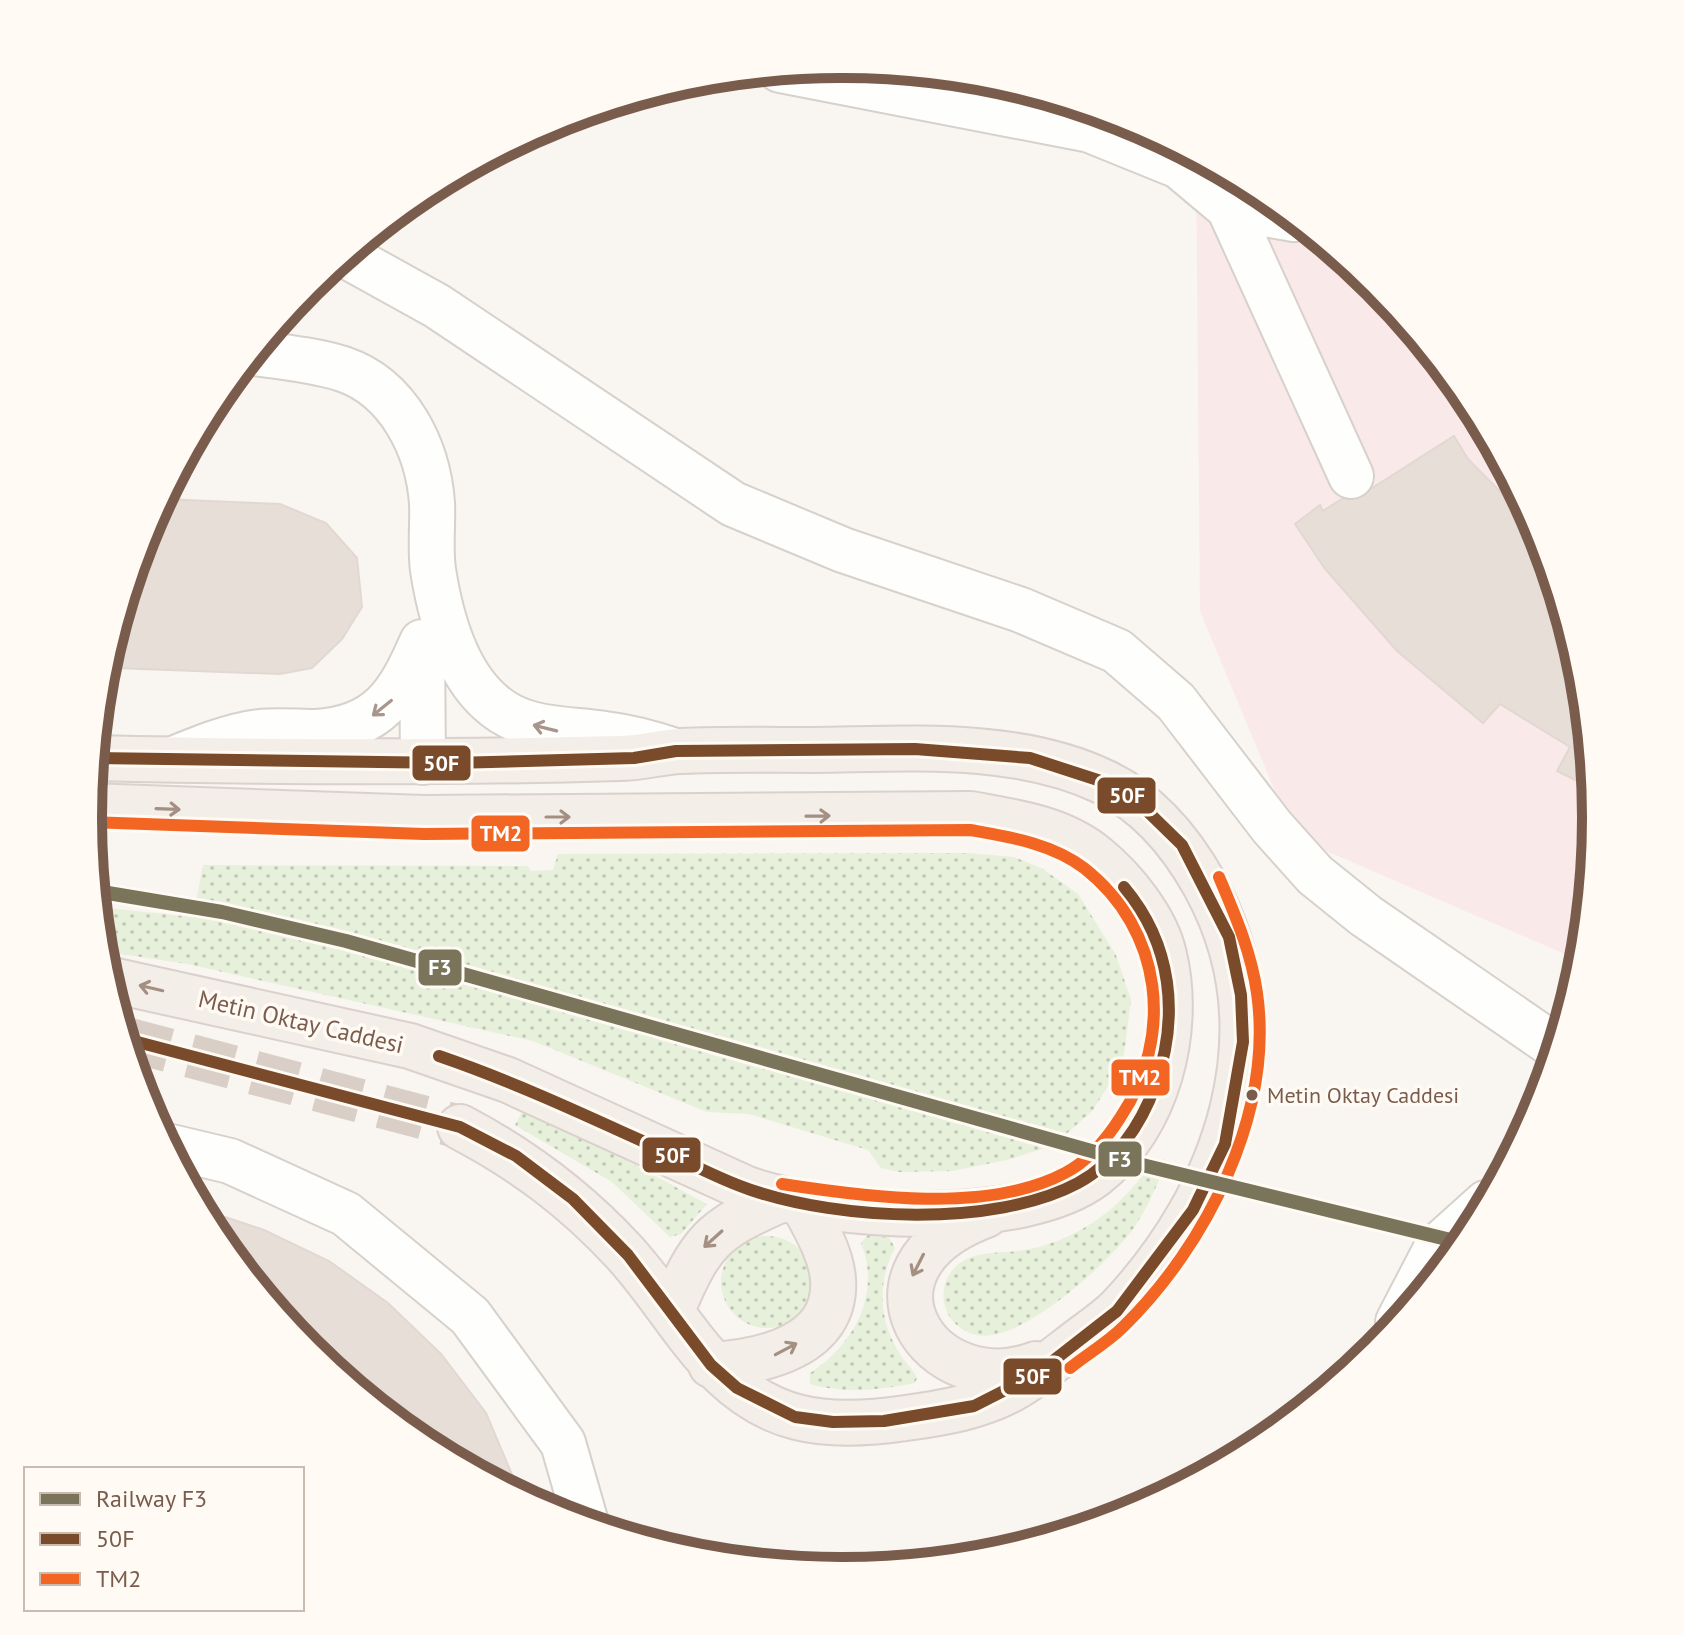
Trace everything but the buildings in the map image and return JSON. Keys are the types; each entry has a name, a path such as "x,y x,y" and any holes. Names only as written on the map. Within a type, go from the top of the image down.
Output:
{"main road":[{"path":"105,758 423,762 634,758 676,751 915,749 1030,758 1107,783 1140,804 1182,845 1229,937 1241,995 1243,1042 1225,1144 1193,1210 1117,1311 1014,1388 974,1406 884,1421 833,1422 795,1417 737,1388 711,1365 628,1255 573,1199 516,1156 460,1127"},
{"path":"423,762 424,818"},
{"name":"Metin Oktay Caddesi","path":"102,806 424,818 971,814 1040,827 1095,856 1138,902 1164,952 1171,1001 1166,1053 1138,1126 1095,1174 1038,1202 1003,1209 869,1211 791,1202 712,1174 508,1080 410,1046 122,982"},
{"path":"672,1310 693,1262 708,1240 740,1218 791,1202 825,1246 833,1278 832,1306 816,1330 785,1352 753,1362 711,1365"},
{"path":"1003,1209 961,1224 940,1237 923,1255 909,1289 911,1309 930,1343 955,1362 982,1371 1016,1372 1060,1355"}],"street":[{"path":"825,79 1090,130 1179,166 1229,208 1351,476"},
{"path":"1229,208 1270,215"},
{"path":"355,261 437,306 733,504 843,550 1021,610 1117,651 1176,702 1272,827 1315,875 1366,916 1546,1040"},
{"path":"265,355 345,370 380,390 402,413 418,443 432,499 433,569 446,625 458,656 488,701 527,723 557,731 643,740 676,751"},
{"path":"423,762 421,620 433,569"},
{"path":"172,760 216,741 260,732 319,731 351,726 378,713 394,697 422,642"},
{"path":"181,1149 230,1161 346,1214 470,1316 563,1443 582,1510"},
{"path":"1421,1277 1437,1247 1455,1231"}],"shaded area":[{"path":"1196,168 1292,231 1365,295 1429,367 1457,407 1505,490 1542,580 1556,626 1575,721 1582,818 1580,866 1568,955 1294,837 1200,611"}],"green space":[{"path":"968,853 1014,857 1043,869 1078,894 1116,955 1131,1000 1123,1062 1093,1110 1054,1145 1011,1159 953,1171 899,1172 881,1168 868,1150 749,1114 707,1112 533,1041 187,964 116,953 108,908 193,917 203,865 528,866 531,871 553,870 558,854"},
{"path":"523,1110 598,1145 707,1204 681,1234 670,1237 612,1182 515,1125"},
{"path":"1154,1158 1167,1160 1140,1218 1109,1257 1071,1291 1029,1320 992,1335 967,1332 950,1317 943,1296 945,1284 958,1264 977,1255 1020,1251 1049,1244 1085,1227 1131,1190"},
{"path":"868,1235 889,1237 895,1248 885,1275 885,1317 894,1344 917,1378 915,1383 862,1390 810,1384 810,1373 839,1348 860,1317 868,1281 867,1262 861,1243"},
{"path":"767,1236 785,1239 800,1249 810,1264 813,1282 810,1300 800,1315 785,1325 767,1328 749,1325 734,1315 724,1300 721,1282 724,1264 734,1249 749,1239"}],"tunnel":[{"path":"138,1042 460,1127"}],"rail line":[{"name":"F3","path":"107,893 222,912 346,941 1134,1163 1449,1240"}],"transit line":[{"name":"50F","path":"105,758 452,763 634,758 676,751 915,749 1030,758 1107,783 1140,804 1182,845 1229,937 1241,995 1243,1042 1225,1144 1193,1210 1117,1311 1035,1375 974,1406 884,1421 833,1422 795,1417 737,1388 711,1365 628,1255 573,1199 516,1156 460,1127 138,1042"},
{"name":"TM2","path":"102,822 424,834 970,830 1029,842 1058,852 1084,868 1110,893 1131,922 1145,953 1152,986 1154,1019 1149,1053 1137,1086 1115,1126 1089,1156 1065,1173 1034,1186 963,1198 888,1197 782,1184"},
{"name":"TM2","path":"1070,1368 1123,1327 1154,1294 1182,1257 1207,1217 1228,1174 1244,1129 1255,1084 1260,1038 1257,993 1247,948 1219,877"},
{"name":"50F","path":"439,1056 546,1098 726,1180 787,1200 827,1208 916,1215 1004,1207 1043,1197 1078,1183 1104,1165 1134,1129 1155,1086 1167,1033 1167,982 1153,932 1124,887"}],"place":[{"name":"Metin Oktay Caddesi","path":"1252,1095"}]}
